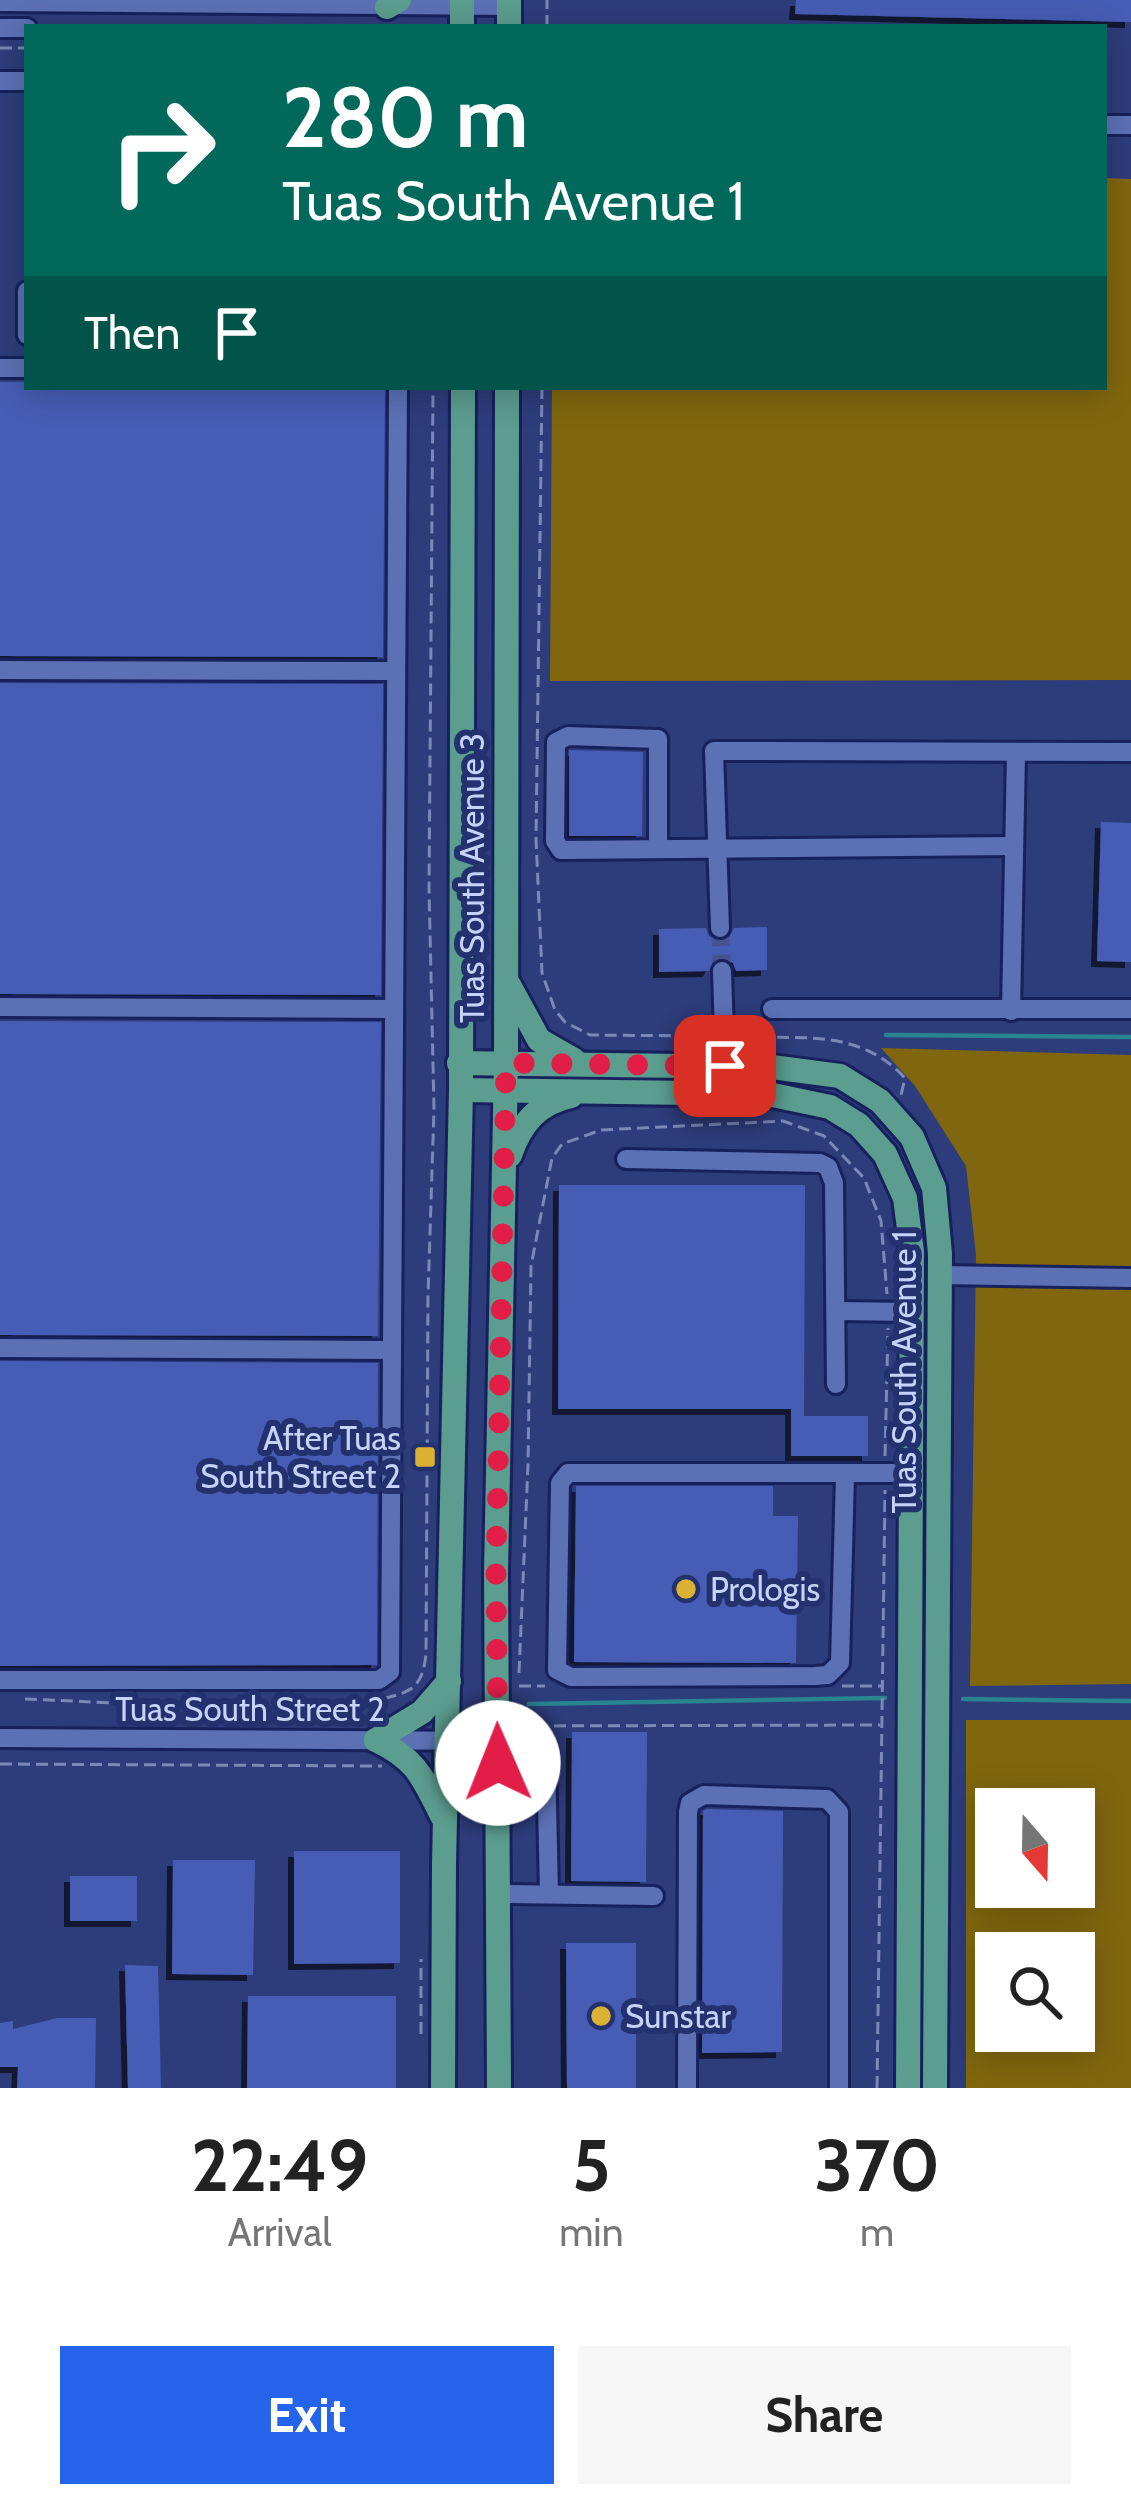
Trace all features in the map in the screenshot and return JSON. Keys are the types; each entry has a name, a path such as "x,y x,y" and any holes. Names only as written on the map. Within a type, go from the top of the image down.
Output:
{"main road":[{"name":"Tuas South Avenue 3","path":"443,2088 460,1090 463,390"},
{"name":"Tuas South Avenue 3","path":"499,2088 499,1894 508,1739 496,1572 506,1063 507,390"},
{"path":"504,974 539,1040 581,1064"},
{"name":"Tuas South Avenue 1","path":"459,1064 772,1067 840,1076 880,1101 912,1137 934,1188 940,1275 935,2088"},
{"name":"Tuas South Avenue 1","path":"460,1090 799,1098 830,1107 859,1125 885,1154 905,1198 912,1252 908,2088"},
{"path":"504,1179 512,1149 529,1118 552,1100 597,1090"},
{"path":"376,1740 422,1712 449,1681"},
{"path":"376,1740 410,1758 445,1822"}],"street":[{"path":"0,2 393,4 462,12 509,11"},
{"path":"0,1680 379,1680 388,1676 398,390"},
{"path":"0,670 396,670"},
{"path":"658,849 658,739 568,736 556,742 558,849 658,849 718,847 1014,846"},
{"path":"720,928 714,751 1131,752"},
{"path":"1011,1011 1016,753"},
{"path":"722,971 725,1066"},
{"path":"0,1007 394,1009"},
{"path":"772,1009 1131,1009"},
{"path":"626,1159 820,1163 828,1167 834,1183 836,1384"},
{"path":"940,1275 1131,1278"},
{"path":"836,1311 912,1312"},
{"path":"0,1348 392,1350"},
{"path":"845,1475 840,1664 828,1675 749,1679 562,1675 554,1665 560,1483 568,1473 911,1473"},
{"name":"Tuas South Street 2","path":"0,1738 508,1739"},
{"path":"546,1756 549,1894"},
{"path":"687,2088 688,1812 690,1803 704,1795 827,1798 839,1812 839,2088"},
{"path":"499,1894 654,1896"}],"path":[{"path":"10,1699 287,1706 375,1702 410,1690 422,1678 434,1108 428,887 433,390"},
{"path":"542,390 536,839 542,973 555,1010 565,1022"},
{"path":"519,1686 531,1266 552,1158 562,1144"},
{"path":"508,1739 518,1726 882,1725"},
{"path":"0,1764 388,1767"},
{"path":"421,2047 422,1940"}],"shaded area":[{"path":"1107,178 1131,179 1131,680 550,681 552,390 1107,390"},
{"path":"881,1048 1131,1055 1131,1684 970,1686 976,1255 966,1166 915,1086"},
{"path":"966,1720 1131,1720 1131,2088 966,2088"}],"building":[{"path":"796,0 1131,0 1131,22 795,14"},
{"path":"0,382 24,382 24,390 385,390 383,657 0,656"},
{"path":"0,683 383,684 381,995 0,994"},
{"path":"569,750 643,752 642,836 569,836"},
{"path":"1101,822 1131,823 1131,962 1097,961"},
{"path":"767,927 767,970 736,971 723,958 714,960 709,971 659,972 659,929 706,928 719,941 728,939 734,928"},
{"path":"0,1021 381,1022 378,1336 0,1335"},
{"path":"559,1185 805,1185 804,1416 868,1416 868,1456 791,1456 791,1409 558,1409"},
{"path":"0,1361 378,1363 377,1665 0,1666"},
{"name":"Prologis","path":"576,1486 773,1486 773,1516 798,1516 796,1663 574,1662"},
{"path":"572,1732 647,1732 646,1882 571,1881"},
{"path":"703,1811 783,1811 782,2052 702,2053"},
{"path":"294,1851 400,1851 400,1963 294,1964"},
{"path":"173,1860 255,1860 253,1975 172,1974"},
{"path":"70,1876 137,1876 137,1921 70,1921"},
{"name":"Sunstar","path":"566,1943 636,1943 636,2088 567,2088"},
{"path":"125,1965 158,1966 161,2088 128,2088"},
{"path":"248,1996 396,1996 396,2088 247,2088"},
{"path":"57,2018 96,2018 95,2088 17,2088 18,2067 0,2067 0,2023 13,2021 13,2029"}],"waterway":[{"path":"886,1035 1131,1037"},
{"path":"529,1704 885,1698"},
{"path":"963,1699 1131,1701"}],"tunnel":[{"path":"720,928 722,971"}],"place":[{"name":"After Tuas South Street 2","path":"425,1457"},
{"name":"Prologis","path":"686,1589"},
{"name":"Sunstar","path":"601,2016"}],"route":[{"path":"498,1763 496,1572 506,1063 725,1066"}]}
